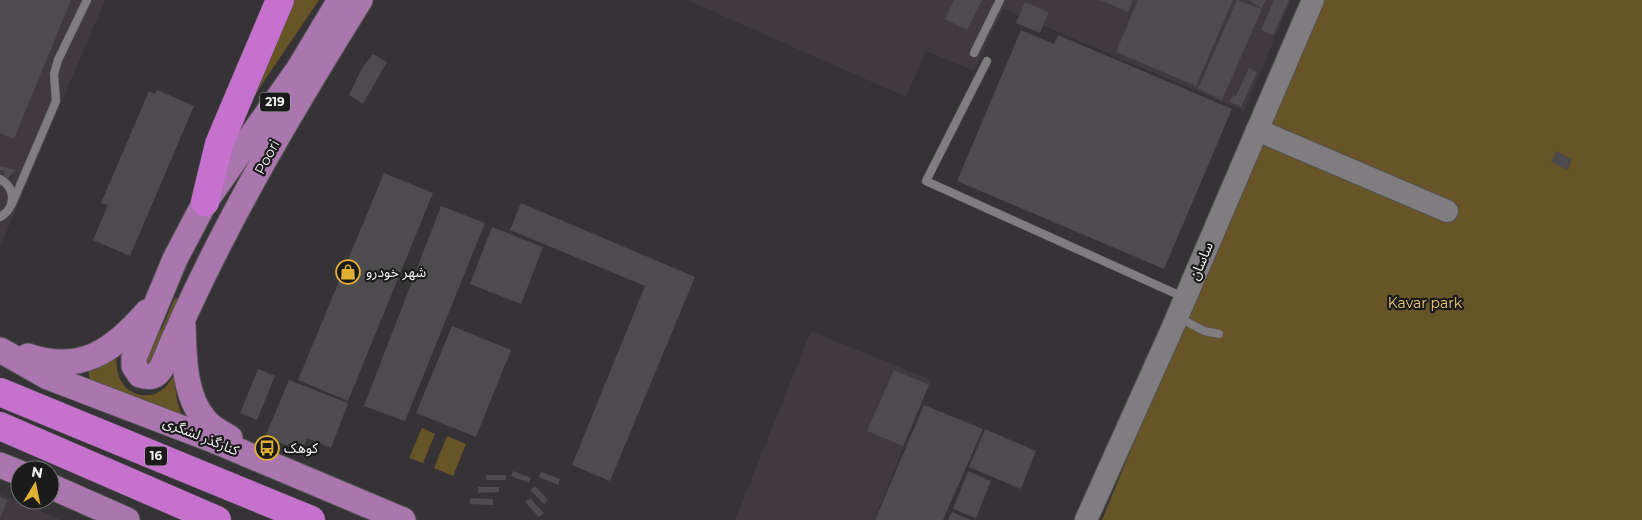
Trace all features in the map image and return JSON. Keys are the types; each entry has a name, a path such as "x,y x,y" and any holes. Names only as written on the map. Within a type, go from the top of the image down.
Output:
{"highway":[{"path":"205,202 219,144 280,0"},
{"name":"16","path":"0,392 311,520"},
{"name":"16","path":"0,426 217,520"}],"main road":[{"name":"Poori","path":"340,0 300,67 205,202 175,259 155,303 134,358 134,366 140,375 151,377 158,375 183,319 290,113 360,0"},
{"path":"0,348 48,363 71,363 116,345 155,303"},
{"path":"183,319 185,360 193,402 205,421 266,462"},
{"name":"کنارگذر لشگری","path":"0,348 48,377 266,462 403,520"},
{"path":"60,490 127,520"}],"street":[{"name":"ساسان","path":"1086,520 1181,307 1313,0"},
{"path":"1257,130 1447,211"}],"lane":[{"path":"0,217 7,213 12,204 56,100 54,74 58,60 87,0"},
{"path":"974,54 1000,0"},
{"path":"987,61 926,181 1181,307 1204,331 1219,334"},
{"path":"0,179 8,184 12,193 12,204"}],"shaded area":[{"path":"0,0 105,0 0,247"},
{"path":"687,0 1291,0 1244,111 1004,9 974,71 926,51 906,97"},
{"path":"811,331 931,380 874,520 735,520"},
{"path":"0,494 10,498 10,510 38,510 61,520 0,520"}],"green space":[{"path":"294,0 319,0 252,99"},
{"name":"Kavar park","path":"1322,0 1642,0 1642,520 1102,520 1178,335"},
{"path":"175,298 178,299 159,342 153,369 141,359 162,328"},
{"path":"117,353 117,371 120,378 124,385 137,394 155,394 165,388 174,375 177,401 183,419 90,380 88,370"},
{"path":"422,428 435,434 423,463 409,458"},
{"path":"447,436 466,444 453,476 434,468"}],"building":[{"path":"0,0 71,0 14,139 0,133"},
{"path":"954,0 982,0 967,30 945,19"},
{"path":"1100,0 1133,0 1128,12"},
{"path":"1138,0 1233,0 1196,86 1116,52"},
{"path":"1237,0 1262,9 1222,100 1198,89"},
{"path":"1248,0 1266,0 1262,8"},
{"path":"1274,0 1289,0 1273,35 1261,30"},
{"path":"1025,2 1049,12 1040,33 1016,23"},
{"path":"1021,30 1054,44 1058,35 1232,109 1164,269 957,181"},
{"path":"373,54 387,62 363,104 349,95 362,68"},
{"path":"1249,68 1257,72 1241,107 1230,102 1233,95 1236,96"},
{"path":"157,90 194,106 130,256 93,240 108,205 101,203 149,91 155,94"},
{"path":"1556,151 1572,159 1568,170 1551,162"},
{"path":"0,166 15,170 0,188 0,180 6,172 0,170"},
{"path":"384,173 433,193 348,401 298,380"},
{"path":"521,203 695,277 610,481 572,465 645,286 510,230"},
{"path":"441,206 485,223 405,421 364,406"},
{"path":"492,227 543,247 521,304 470,284"},
{"path":"452,326 511,350 476,437 416,413"},
{"path":"258,369 275,376 257,420 240,413"},
{"path":"894,370 929,385 903,446 867,431"},
{"path":"289,380 348,403 331,448 307,438 302,451 265,437"},
{"path":"924,405 983,429 943,520 875,520"},
{"path":"985,429 1036,451 1021,489 969,467"},
{"path":"513,471 531,478 529,483 511,476"},
{"path":"968,471 991,481 976,518 953,509"},
{"path":"541,472 560,479 558,485 539,477"},
{"path":"486,475 506,475 506,480 486,480"},
{"path":"535,486 548,500 544,504 530,490"},
{"path":"478,487 499,487 499,492 478,493"},
{"path":"0,497 8,500 0,518"},
{"path":"470,498 493,499 493,505 470,504"},
{"path":"530,498 544,513 539,517 525,502"},
{"path":"952,512 971,520 948,520"}],"place":[{"name":"شهر خودرو","path":"348,272"},
{"name":"کوهک","path":"267,448"}]}
